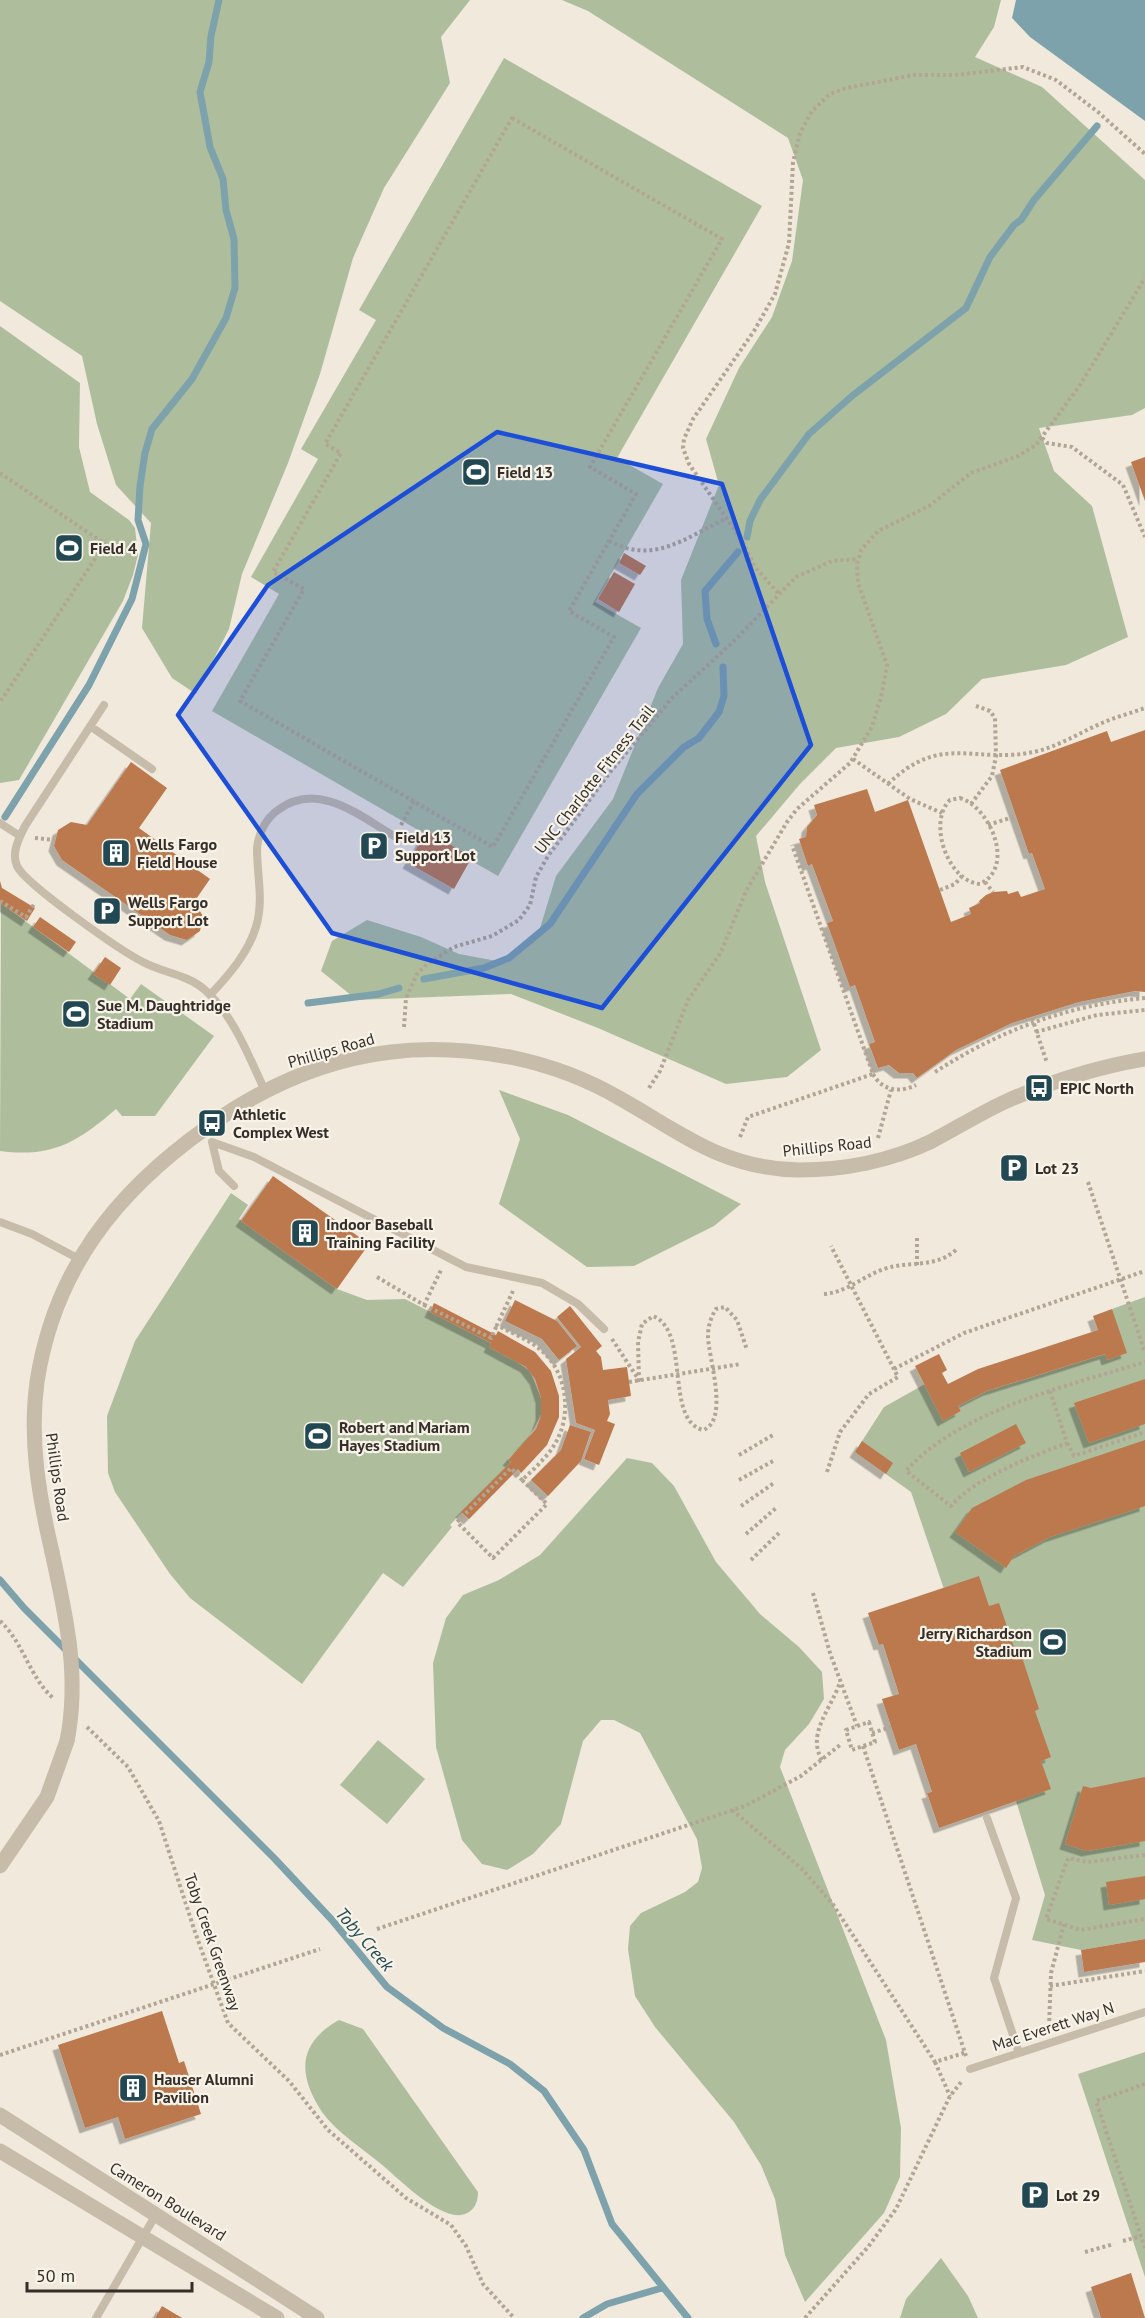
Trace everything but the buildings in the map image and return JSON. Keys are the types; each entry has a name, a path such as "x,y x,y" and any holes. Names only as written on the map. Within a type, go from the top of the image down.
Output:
{"street":[{"name":"Phillips Road","path":"0,1866 47,1797 67,1741 73,1707 73,1661 37,1477 34,1406 48,1333 60,1299 79,1259 109,1215 131,1189 170,1154 208,1136 265,1091 326,1066 380,1053 432,1050 489,1054 536,1063 584,1080 620,1098 689,1141 724,1157 760,1167 805,1170 876,1161 904,1152 1017,1097 1071,1077 1145,1059"},
{"name":"Cameron Boulevard","path":"0,2115 317,2318"},
{"path":"0,2151 277,2318"}],"lane":[{"path":"104,705 20,836 15,861 32,885 142,962 195,982 210,995 238,1035 265,1091"},
{"path":"90,726 152,769"},
{"path":"210,995 235,966 256,926 261,892 257,848 263,828 274,812 305,798 325,799 394,836"},
{"path":"0,823 20,836"},
{"path":"208,1136 219,1171 234,1186"},
{"path":"208,1136 254,1157 447,1258 483,1272 521,1277 542,1283 578,1304 604,1329"},
{"path":"0,1222 37,1236 79,1259"},
{"path":"987,1818 1016,1898 994,1978 1019,2053"},
{"name":"Mac Everett Way N","path":"970,2069 1145,2012"},
{"path":"96,2318 155,2216"}],"path":[{"path":"778,593 755,567 727,518 684,455 684,439 700,407 754,331 775,294 789,243 793,162 804,122 821,101 837,90 914,75 956,75 1023,67 1056,80 1145,154"},
{"path":"512,118 722,239 590,467 636,494 569,611 614,637 493,847 414,801 240,701 304,589 273,572 341,453 325,444 512,118"},
{"path":"649,1088 660,1071 688,1000 726,942 746,891 787,822 797,809 853,759 868,736 877,713 887,665 860,592 857,573 858,559 864,545 878,531 929,506 971,472 1018,456 1042,438 1080,385 1145,278"},
{"path":"1042,438 1047,443 1072,447 1123,485 1145,537"},
{"path":"0,473 105,544 0,702"},
{"path":"609,541 627,550 640,552 661,549 727,518"},
{"name":"UNC Charlotte Fitness Trail","path":"404,1027 406,998 417,974 427,964 454,946 498,934 519,920 530,905 536,877 548,856 611,771 673,697 732,643 778,593 805,571 832,561 858,559"},
{"path":"971,804 992,776 996,756 995,718 990,711 976,706"},
{"path":"888,784 910,764 927,757 955,752 996,756 1041,750 1103,723 1145,708"},
{"path":"853,759 917,803 942,813"},
{"path":"953,799 963,799 971,804 988,825 996,844 997,860 992,875 985,882 976,884 962,876 952,865 941,836 942,813 948,802 953,799"},
{"path":"394,836 414,801"},
{"path":"988,825 1016,816"},
{"path":"792,845 873,1074 877,1080 891,1090 905,1090 916,1085"},
{"path":"940,890 955,884 962,876"},
{"path":"985,882 993,892"},
{"path":"0,901 26,917 34,904"},
{"path":"100,919 111,904"},
{"path":"935,1072 976,1047 1032,1020 1096,1004 1145,998"},
{"path":"1036,1032 1097,1016 1145,1010"},
{"path":"1032,1020 1047,1063"},
{"path":"740,1137 748,1117 873,1074"},
{"path":"878,1138 891,1090"},
{"path":"1088,1182 1145,1353"},
{"path":"917,1236 917,1265"},
{"path":"827,1472 840,1432 869,1394 898,1377 831,1246"},
{"path":"824,1294 851,1286 886,1268 941,1260 956,1250"},
{"path":"424,1305 447,1258"},
{"path":"894,1369 964,1333 1145,1271"},
{"path":"377,1277 424,1305 490,1338 521,1277"},
{"path":"639,1380 639,1334 643,1322 652,1316 661,1321 668,1331 686,1412 695,1426 703,1430 710,1425 717,1407 708,1329 718,1307 727,1308 734,1315 747,1350"},
{"path":"497,1325 543,1352 557,1370 564,1391 565,1415 559,1437 553,1448 522,1480"},
{"path":"604,1329 628,1359 639,1380"},
{"path":"1067,1443 962,1493 951,1506 906,1471 923,1451 1008,1404 1145,1362"},
{"path":"629,1382 741,1364"},
{"path":"1050,1391 1067,1443 1074,1456 1145,1432"},
{"path":"739,1455 773,1435"},
{"path":"739,1480 773,1461"},
{"path":"511,1468 522,1480 547,1504 493,1558 457,1522 511,1468"},
{"path":"741,1506 774,1482"},
{"path":"746,1534 776,1508"},
{"path":"751,1560 779,1533"},
{"path":"813,1593 840,1681 857,1726"},
{"path":"0,1621 18,1644 39,1682 63,1707"},
{"path":"822,1760 817,1750 816,1738 840,1681"},
{"name":"Toby Creek Greenway","path":"80,1722 128,1767 152,1805 166,1839 213,1984 225,2016 233,2029 289,2081 318,2120 406,2198 451,2225 466,2246 483,2284 514,2318"},
{"path":"868,1722 875,1742 852,1750 846,1730 857,1726 868,1722"},
{"path":"872,1733 891,1727"},
{"path":"377,1929 765,1798 822,1760 840,1745"},
{"path":"806,2318 868,2247 896,2209 950,2096 970,2069 863,1746"},
{"path":"732,1810 801,1868 832,1903 935,2062 950,2096"},
{"path":"1145,1855 1087,1862 1068,1858 1046,1918 1081,1930 1145,1919"},
{"path":"1049,2027 1051,1973 1064,1924"},
{"path":"0,2055 320,1949"},
{"path":"1050,1986 1145,1971"},
{"path":"935,2062 975,2050"},
{"path":"1145,2084 1096,2100 1145,2248"},
{"path":"1123,2241 1141,2236"},
{"path":"1085,2252 1114,2244"}],"highlighted area":[{"path":"497,432 722,484 811,745 602,1008 332,933 178,715 268,585"}],"green space":[{"path":"0,0 470,0 441,37 450,83 384,188 353,258 320,374 288,463 242,574 229,629 196,694 172,678 142,628 151,523 116,485 97,424 82,356 0,301"},
{"path":"562,0 1001,0 994,27 975,57 1042,87 1145,180 1145,408 1132,415 1039,428 1054,471 1092,506 1128,637 1066,665 982,679 946,714 899,737 836,748 800,784 756,836 765,882 821,1050 787,1077 726,1084 598,1028 511,994 357,1000 321,971 332,941 367,920 421,937 459,954 502,962 537,938 556,876 613,799 658,688 683,644 681,580 719,485 706,439 739,368 772,317 792,261 803,180 788,138 588,11"},
{"name":"Field 13","path":"504,58 762,206 617,458 663,484 595,602 641,628 498,876 470,860 472,857 427,831 425,834 212,711 279,594 251,577 318,459 301,449 376,320 359,310"},
{"name":"Field 4","path":"0,326 80,383 79,447 90,492 129,520 135,528 138,555 123,601 19,780 0,783"},
{"name":"Sue M. Daughtridge Stadium","path":"1,903 130,999 141,984 214,1036 155,1116 122,1116 116,1109 76,1139 63,1145 35,1152 0,1151"},
{"path":"499,1090 568,1115 741,1204 714,1226 634,1266 587,1267 499,1204 520,1139"},
{"name":"Robert and Mariam Hayes Stadium","path":"231,1193 248,1205 239,1219 337,1289 367,1300 405,1299 491,1343 530,1371 541,1398 541,1415 528,1439 508,1459 511,1462 450,1525 452,1527 403,1587 383,1573 302,1684 190,1598 170,1574 115,1492 108,1473 107,1416 135,1341"},
{"name":"Jerry Richardson Stadium","path":"1145,1297 1145,1939 1081,1950 1032,1940 1045,1895 1016,1801 911,1492 855,1452 884,1407 925,1384 943,1420 961,1411 958,1406 987,1391 1105,1354 1112,1309"},
{"path":"627,1458 652,1463 674,1486 716,1562 760,1614 799,1647 822,1672 824,1699 809,1724 785,1750 780,1767 886,2040 901,2128 900,2177 884,2213 805,2302 785,2255 775,2199 761,2165 734,2122 655,2027 635,1996 628,1949 630,1926 641,1913 685,1892 698,1882 702,1868 697,1839 640,1733 614,1720 601,1720 583,1741 561,1824 533,1854 507,1870 482,1864 462,1840 436,1747 433,1663 446,1618 463,1595 499,1580 540,1555"},
{"path":"378,1740 425,1779 387,1824 340,1785"},
{"path":"339,2020 363,2029 478,2192 476,2204 472,2210 461,2215 451,2214 430,2204 342,2133 322,2112 308,2085 306,2060 309,2049 316,2039 325,2029"},
{"path":"1145,2052 1145,2277 1078,2074"},
{"path":"941,2258 968,2296 978,2318 900,2318 906,2299"}],"water":[{"path":"1016,0 1145,0 1145,121 1030,37 1012,18"}],"waterway":[{"path":"5,817 89,685 132,599 146,544 138,520 145,453 152,429 192,379 226,318 235,288 234,239 226,210 223,179 210,147 200,92 209,62 211,36 219,0"},
{"path":"747,537 750,521 760,500 809,434 852,396 966,308 990,257 1014,225 1021,220 1034,200 1097,126"},
{"path":"716,644 707,619 705,591 738,552"},
{"path":"424,979 484,968 509,958 550,924 637,794 684,747 699,738 719,712 724,696 723,667"},
{"path":"308,1003 379,994 399,988"},
{"name":"Toby Creek","path":"0,1580 24,1608 275,1859 332,1920 387,1987 443,2028 510,2064 544,2091 584,2150 612,2224 688,2318"},
{"path":"583,2318 607,2304 662,2288"}],"place":[{"name":"Field 13","path":"476,472"},
{"name":"Field 4","path":"69,548"},
{"name":"Field 13 Support Lot","path":"374,846"},
{"name":"Wells Fargo Field House","path":"116,853"},
{"name":"Wells Fargo Support Lot","path":"107,911"},
{"name":"Sue M. Daughtridge Stadium","path":"76,1014"},
{"name":"EPIC North","path":"1039,1088"},
{"name":"Athletic Complex West","path":"212,1123"},
{"name":"Lot 23","path":"1014,1168"},
{"name":"Indoor Baseball Training Facility","path":"305,1233"},
{"name":"Robert and Mariam Hayes Stadium","path":"318,1436"},
{"name":"Jerry Richardson Stadium","path":"1053,1642"},
{"name":"Hauser Alumni Pavilion","path":"133,2088"},
{"name":"Lot 29","path":"1035,2195"}]}
